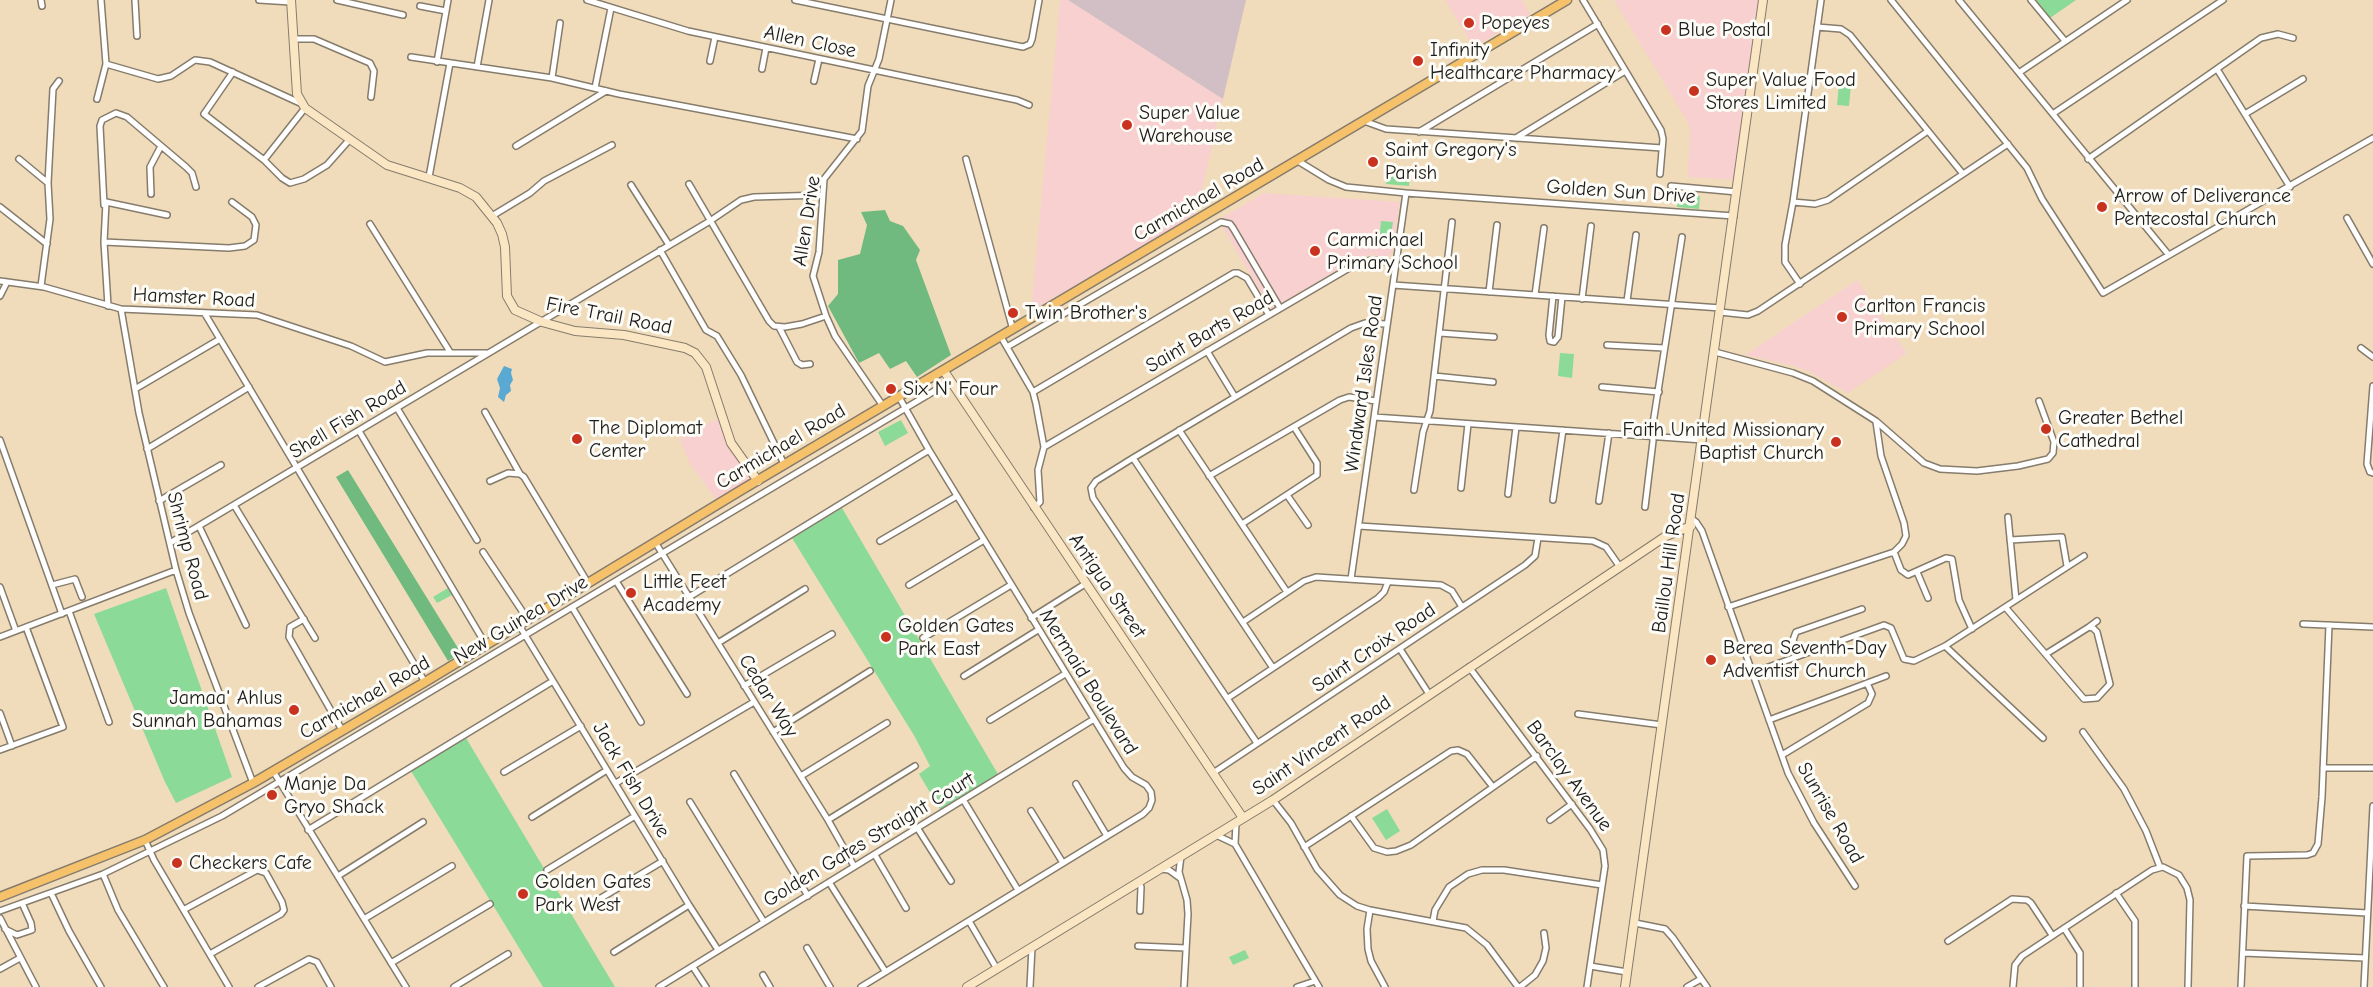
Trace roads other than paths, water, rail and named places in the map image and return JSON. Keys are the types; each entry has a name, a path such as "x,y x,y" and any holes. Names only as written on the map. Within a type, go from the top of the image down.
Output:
{"main road":[{"name":"Carmichael Road","path":"0,897 146,840 253,783 425,682 784,464 1567,0"}],"street":[{"path":"97,99 106,64 101,0"},
{"path":"135,0 137,36"},
{"path":"259,0 291,1 297,94 303,105"},
{"path":"338,0 403,15"},
{"path":"437,62 448,0"},
{"path":"477,68 489,0"},
{"name":"Allen Close","path":"587,0 688,31 1017,100 1029,105"},
{"path":"795,0 1023,47 1031,42 1039,0"},
{"name":"Allen Drive","path":"883,406 835,336 813,276 819,252 824,179 829,170 857,139 863,125 868,86 879,58 891,0"},
{"path":"1583,0 1661,130 1660,174"},
{"name":"Baillou Hill Road","path":"1625,987 1763,0"},
{"path":"1800,284 1787,266 1784,254 1821,0"},
{"path":"1891,0 2027,168 2047,207 2103,293 2373,138"},
{"path":"1959,0 2168,254"},
{"path":"2031,0 2064,41"},
{"path":"2019,72 2127,0"},
{"path":"2054,113 2223,0"},
{"path":"420,6 446,11"},
{"path":"595,88 612,8"},
{"path":"552,78 560,23"},
{"path":"1419,132 1598,24"},
{"path":"1817,27 1841,29 1850,35 1963,174"},
{"path":"2088,159 2261,38 2278,34 2294,38"},
{"path":"710,61 715,37"},
{"path":"294,39 314,39 370,63 374,71 370,97"},
{"path":"762,69 766,48"},
{"path":"411,57 552,78 606,92 857,139"},
{"path":"814,81 819,59"},
{"path":"106,64 158,79 171,76 195,60 210,62 303,105"},
{"path":"429,177 450,63"},
{"path":"2217,69 2290,187"},
{"path":"233,72 204,114 212,123 264,160 290,183 298,182 327,165 350,139"},
{"path":"1516,138 1625,72"},
{"path":"2245,114 2303,79"},
{"path":"41,286 50,219 48,183 53,89 59,81"},
{"path":"516,146 606,92"},
{"path":"264,160 303,105"},
{"name":"Fire Trail Road","path":"303,105 387,165 429,177 472,194 501,229 505,243 507,290 510,302 520,313 575,331 624,335 685,348 695,353 706,367 731,443 758,481"},
{"path":"108,306 99,133 102,120 116,113 127,117 192,173 196,187"},
{"path":"1364,121 1383,129 1662,148"},
{"path":"1793,202 1815,204 1828,200 1928,131"},
{"path":"1393,285 1671,304 1721,310 1738,315 1753,314 2008,144"},
{"path":"492,216 530,193 544,181 612,145"},
{"path":"151,194 150,167 161,146"},
{"path":"19,159 48,183"},
{"path":"966,159 1012,330"},
{"name":"Golden Sun Drive","path":"1298,161 1329,180 1346,187 1734,216"},
{"path":"689,184 769,321 779,327 797,362 802,365 810,364"},
{"path":"631,185 669,245"},
{"path":"1671,186 1737,192"},
{"name":"Windward Isles Road","path":"1351,579 1406,193"},
{"name":"Shell Fish Road","path":"170,543 747,198 823,195"},
{"path":"104,205 108,202 167,214"},
{"path":"104,242 245,246 251,243 255,236 255,222 232,202"},
{"path":"0,207 47,244"},
{"path":"1206,214 1212,225"},
{"path":"2347,218 2373,264"},
{"path":"1007,347 1212,225 1221,222 1232,226 1280,308"},
{"path":"1414,490 1423,432 1430,411 1452,222"},
{"path":"370,224 450,352"},
{"path":"1489,292 1497,225"},
{"path":"1582,299 1590,226"},
{"path":"1535,295 1544,228"},
{"path":"1627,301 1636,235"},
{"path":"1645,507 1664,348 1682,237"},
{"path":"660,250 706,330 717,336 741,375 784,464"},
{"name":"Saint Barts Road","path":"1044,447 1361,261 1396,263"},
{"path":"1033,392 1234,273 1247,278 1269,315"},
{"name":"Hamster Road","path":"0,281 41,286 121,309 260,315 351,346 383,362 427,353 488,353"},
{"path":"0,296 7,282"},
{"path":"1553,296 1549,335 1550,341 1553,342 1558,339 1562,297"},
{"name":"Shrimp Road","path":"121,309 147,449 176,570 189,613 253,783"},
{"path":"205,314 425,682"},
{"path":"779,327 802,324 826,316"},
{"path":"1257,743 1094,498 1091,488 1094,482 1354,326 1365,323 1386,324"},
{"path":"1440,333 1494,337"},
{"path":"1001,337 1033,392 1044,447 1038,470 1040,502 1034,508"},
{"path":"135,389 220,339"},
{"path":"1607,345 1664,348"},
{"path":"2361,348 2373,357"},
{"path":"1207,351 1235,397"},
{"path":"1715,352 1802,376 1876,421 1911,453 1931,467 1963,471 1997,469 2040,462 2052,455 2054,442 2039,401"},
{"name":"Antigua Street","path":"944,371 1213,773 1239,821"},
{"path":"1434,376 1493,381"},
{"name":"New Guinea Drive","path":"0,911 103,874 222,816 951,381"},
{"path":"147,449 249,387"},
{"path":"1602,387 1659,392"},
{"path":"2372,473 2367,464 2373,387"},
{"name":"Mermaid Boulevard","path":"861,987 1145,813 1151,805 1152,797 1146,785 1132,777 1124,768 1038,630 899,397"},
{"path":"1209,476 1341,399 1376,401"},
{"path":"397,408 477,540"},
{"path":"485,412 520,474 588,583"},
{"path":"1374,417 1702,440"},
{"path":"1728,607 1894,552 1904,540 1906,533 1880,452 1876,421"},
{"path":"1461,488 1468,424"},
{"path":"1242,524 1315,476 1319,470 1294,427"},
{"path":"1508,494 1516,427"},
{"path":"1179,430 1287,592"},
{"path":"1553,500 1563,430"},
{"path":"359,431 486,645"},
{"path":"1599,501 1609,433"},
{"path":"0,440 62,614"},
{"path":"688,597 929,450"},
{"path":"1133,458 1273,668"},
{"path":"159,501 221,465"},
{"path":"490,481 508,473 520,474"},
{"path":"1287,495 1308,525"},
{"path":"880,542 957,496"},
{"path":"234,505 315,638"},
{"path":"2008,517 2016,600"},
{"name":"Saint Vincent Road","path":"967,987 1273,800 1671,533 1691,523"},
{"name":"Sunrise Road","path":"1691,523 1700,526 1702,531 1788,773 1815,824 1856,886"},
{"path":"199,526 246,625"},
{"path":"1359,526 1597,542 1606,547 1620,567"},
{"path":"2010,540 2062,537 2067,566"},
{"name":"Saint Croix Road","path":"1213,773 1529,562 1536,553 1538,538"},
{"path":"909,585 984,540"},
{"name":"Cedar Way","path":"655,542 801,776 854,866"},
{"path":"483,552 528,620"},
{"path":"1894,552 1903,572 1910,575 1946,558 1952,559 1959,600 1972,629"},
{"path":"1752,673 1884,625 1891,628 1899,651 1906,661 1914,661 1945,646 2084,556"},
{"path":"0,637 176,570"},
{"path":"1917,572 1928,598"},
{"path":"1243,622 1287,592 1313,578 1444,586 1452,591 1462,607"},
{"path":"52,585 75,579 82,597"},
{"path":"616,581 687,694"},
{"path":"1228,698 1378,598 1384,592 1388,582"},
{"path":"1031,618 1085,584"},
{"path":"923,638 1011,585"},
{"path":"0,587 16,631"},
{"path":"718,643 805,589"},
{"path":"572,607 641,722"},
{"path":"2006,608 2080,695 2084,699 2094,700 2110,684 2097,632 2089,627"},
{"path":"1799,656 1793,640 1796,632 1862,609"},
{"path":"69,611 109,722"},
{"path":"304,619 292,625 288,632 289,637 342,730"},
{"path":"2046,654 2097,621"},
{"path":"2303,624 2373,627"},
{"name":"Jack Fish Drive","path":"519,625 718,950"},
{"path":"2241,987 2247,856 2301,856 2313,853 2318,844 2329,625"},
{"path":"0,750 63,727 26,627"},
{"path":"964,676 1038,630"},
{"path":"744,686 832,634"},
{"path":"1945,646 2043,738"},
{"path":"1400,650 1430,694"},
{"name":"Barclay Avenue","path":"1470,667 1572,804 1603,850 1605,866 1587,987"},
{"path":"773,732 870,671"},
{"path":"990,720 1065,674"},
{"path":"1769,720 1886,676"},
{"path":"308,830 553,681"},
{"path":"1782,754 1868,704 1872,694 1867,683"},
{"path":"616,783 754,702"},
{"path":"0,713 12,746"},
{"path":"1578,714 1663,726"},
{"name":"Golden Gates Straight Court","path":"659,987 1094,719"},
{"path":"801,776 887,723"},
{"path":"504,772 581,726"},
{"path":"2083,732 2124,789 2146,831 2160,867"},
{"path":"1304,847 1445,754 1454,751 1467,754 1493,787"},
{"path":"1351,816 1374,848 1387,852 1396,851 1410,845 1537,756"},
{"path":"828,820 915,766"},
{"path":"2323,768 2373,768"},
{"path":"531,817 608,770"},
{"path":"273,771 406,987"},
{"path":"734,774 808,896"},
{"path":"1076,784 1107,836"},
{"path":"1273,800 1291,823 1317,869 1333,889 1348,901 1370,910 1458,926 1477,935 1519,987 1535,975 1543,961 1546,948 1544,933"},
{"path":"964,801 1018,890"},
{"path":"690,802 764,922"},
{"path":"1550,820 1572,804"},
{"path":"2364,987 2373,806"},
{"path":"1031,811 1063,863"},
{"path":"547,870 635,816"},
{"path":"1235,844 1239,821"},
{"path":"338,876 423,822"},
{"path":"918,829 951,881"},
{"path":"1216,835 1235,844 1317,984 1297,987"},
{"path":"146,840 150,852 229,987"},
{"path":"875,855 906,908"},
{"path":"1182,856 1179,865 1180,878 1187,905 1184,987"},
{"path":"586,907 663,861"},
{"path":"364,919 452,866"},
{"path":"2013,987 2014,971 2018,960 2064,927 2160,867 2173,871 2185,881 2190,900 2188,987"},
{"path":"1160,869 1172,871 1180,878"},
{"path":"185,909 255,870 264,872 277,892 283,905 281,914 210,954"},
{"path":"1433,921 1435,910 1449,887 1468,874 1482,870 1504,870 1602,885"},
{"path":"103,874 118,910 164,987"},
{"path":"829,882 885,971"},
{"path":"1138,882 1141,887 1140,911"},
{"path":"51,893 69,931 101,987"},
{"path":"2116,893 2135,921 2134,987"},
{"path":"1948,941 2012,899 2026,900 2031,903 2052,935"},
{"path":"5,929 18,935 32,930 22,903"},
{"path":"391,963 490,904"},
{"path":"614,952 689,905"},
{"path":"2244,906 2367,913"},
{"path":"1370,910 1367,929 1368,949 1371,961 1385,987"},
{"path":"0,918 36,987"},
{"path":"969,921 997,969"},
{"path":"1635,923 1665,929 1707,987"},
{"path":"2064,927 2080,953 2080,987"},
{"path":"1137,945 1186,948"},
{"path":"1030,987 1032,947"},
{"path":"807,948 830,987"},
{"path":"2243,953 2365,958"},
{"path":"454,987 508,954"},
{"path":"0,969 20,958"},
{"path":"258,987 310,959 317,961 330,987"},
{"path":"1590,966 1627,972"},
{"path":"693,967 706,987"},
{"path":"763,975 770,987"},
{"path":"1687,987 1701,979"}],"water":[{"path":"504,366 512,369 513,380 510,385 511,391 506,395 504,402 498,397 500,388 497,379"}],"place":[{"name":"Popeyes","path":"1469,23"},
{"name":"Blue Postal","path":"1666,30"},
{"name":"Infinity Healthcare Pharmacy","path":"1418,61"},
{"name":"Super Value Food Stores Limited","path":"1694,91"},
{"name":"Super Value Warehouse","path":"1127,125"},
{"name":"Saint Gregory's Parish","path":"1373,162"},
{"name":"Arrow of Deliverance Pentecostal Church","path":"2102,207"},
{"name":"Carmichael Primary School","path":"1315,251"},
{"name":"Twin Brother's","path":"1013,313"},
{"name":"Carlton Francis Primary School","path":"1842,317"},
{"name":"Six N' Four","path":"891,389"},
{"name":"Greater Bethel Cathedral","path":"2046,429"},
{"name":"The Diplomat Center","path":"577,439"},
{"name":"Faith United Missionary Baptist Church","path":"1836,442"},
{"name":"Little Feet Academy","path":"631,593"},
{"name":"Golden Gates Park East","path":"886,637"},
{"name":"Berea Seventh-Day Adventist Church","path":"1711,660"},
{"name":"Jamaa' Ahlus Sunnah Bahamas","path":"294,710"},
{"name":"Manje Da Gryo Shack","path":"272,795"},
{"name":"Checkers Cafe","path":"177,863"},
{"name":"Golden Gates Park West","path":"523,894"}]}
